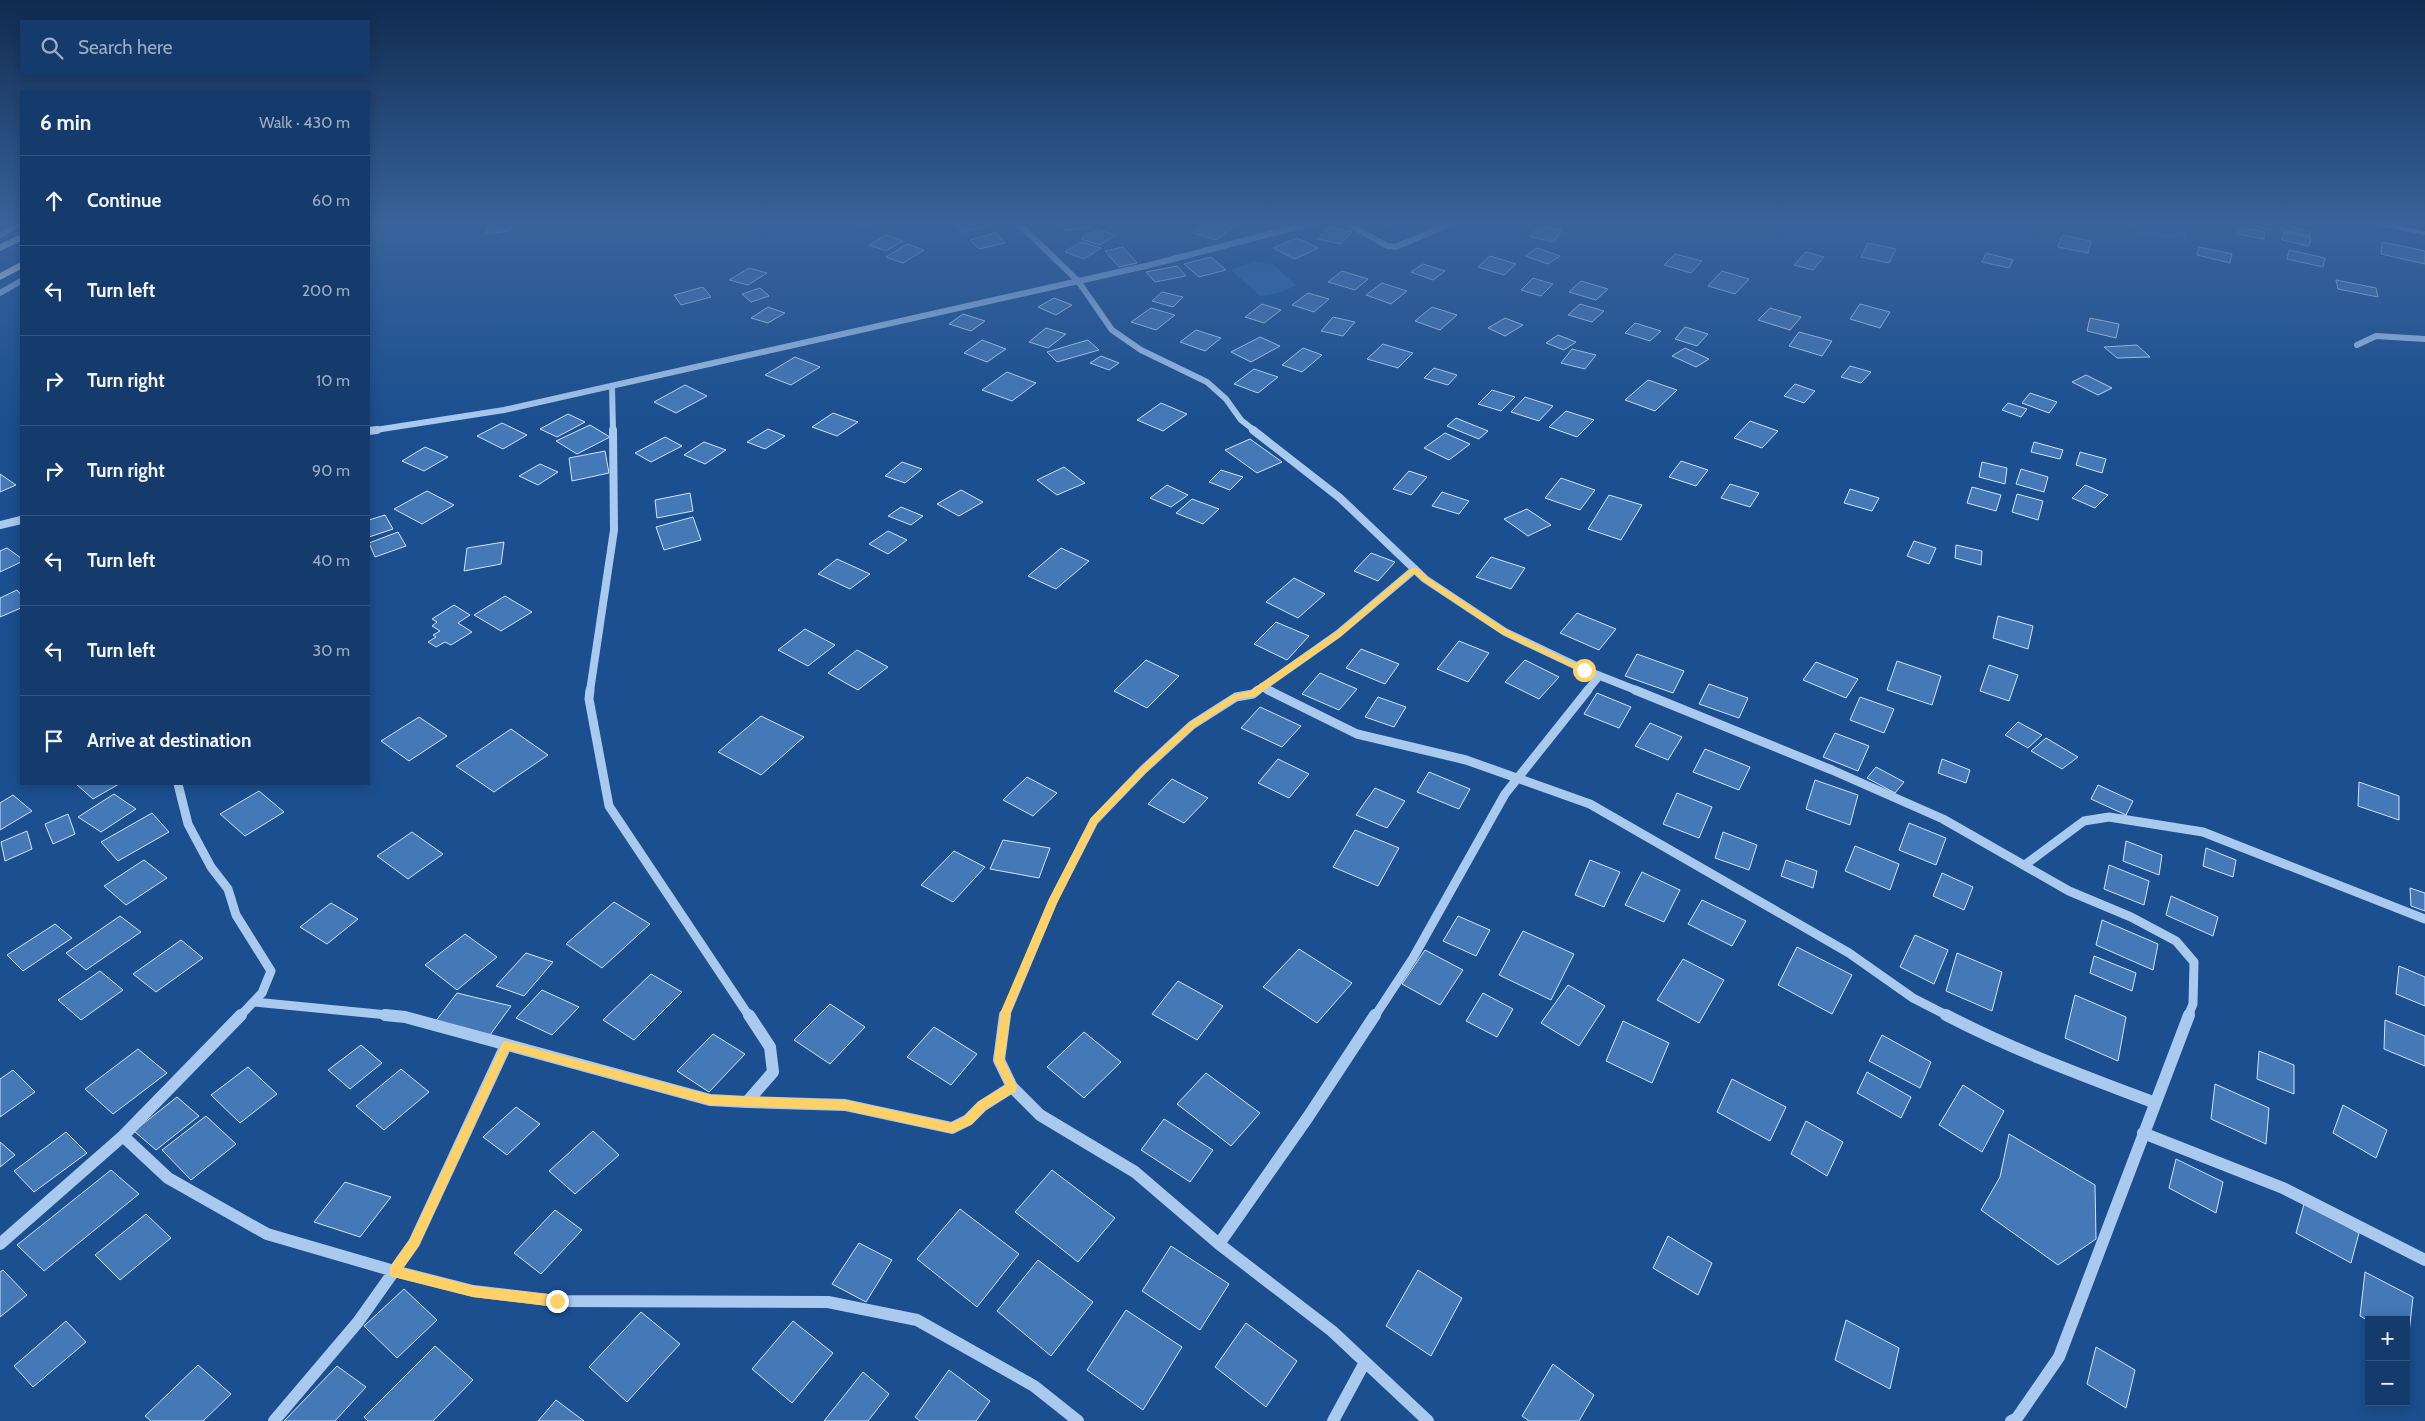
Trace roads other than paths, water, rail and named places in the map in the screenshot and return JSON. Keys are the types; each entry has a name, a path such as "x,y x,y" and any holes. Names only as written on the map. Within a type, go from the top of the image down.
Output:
{"street":[{"path":"370,431 504,410 1046,288"},
{"path":"1083,288 1112,330 1141,350 1207,382 1226,399 1241,420 1340,498 1425,579 1505,632 1599,676 1832,770 1934,815 2026,864 2069,890 2131,917 2176,941 2194,962 2193,1004 2059,1357 2017,1418 2012,1421"},
{"path":"2357,345 2376,336 2425,339"},
{"path":"612,386 614,530 589,699 609,806 770,1047 772,1072 747,1102"},
{"path":"0,525 20,520"},
{"path":"1415,569 1338,634 1253,694 1236,697 1192,725 1143,770 1094,820 1053,901 1006,1011 999,1060 1012,1087 1040,1115 1135,1172 1219,1244 1332,1331 1428,1421"},
{"path":"1219,1244 1308,1117 1413,958 1505,794 1599,676"},
{"path":"1262,687 1357,734 1466,760 1590,804 1849,953 1913,998 1976,1030 2053,1064 2155,1103"},
{"path":"0,1244 123,1136 262,992 270,971 236,915 228,889 211,867 188,824 178,785"},
{"path":"2026,864 2084,821 2109,817 2203,832 2425,919"},
{"path":"254,1002 405,1017 710,1100 845,1105 952,1128 968,1120 982,1106 1012,1087"},
{"path":"274,1421 358,1322 414,1243 506,1045"},
{"path":"2143,1133 2283,1188 2425,1260"},
{"path":"123,1136 168,1178 268,1234 394,1272 473,1291 557,1301 690,1303 828,1302 917,1320 1034,1386 1078,1421"},
{"path":"1333,1421 1365,1362"}]}
